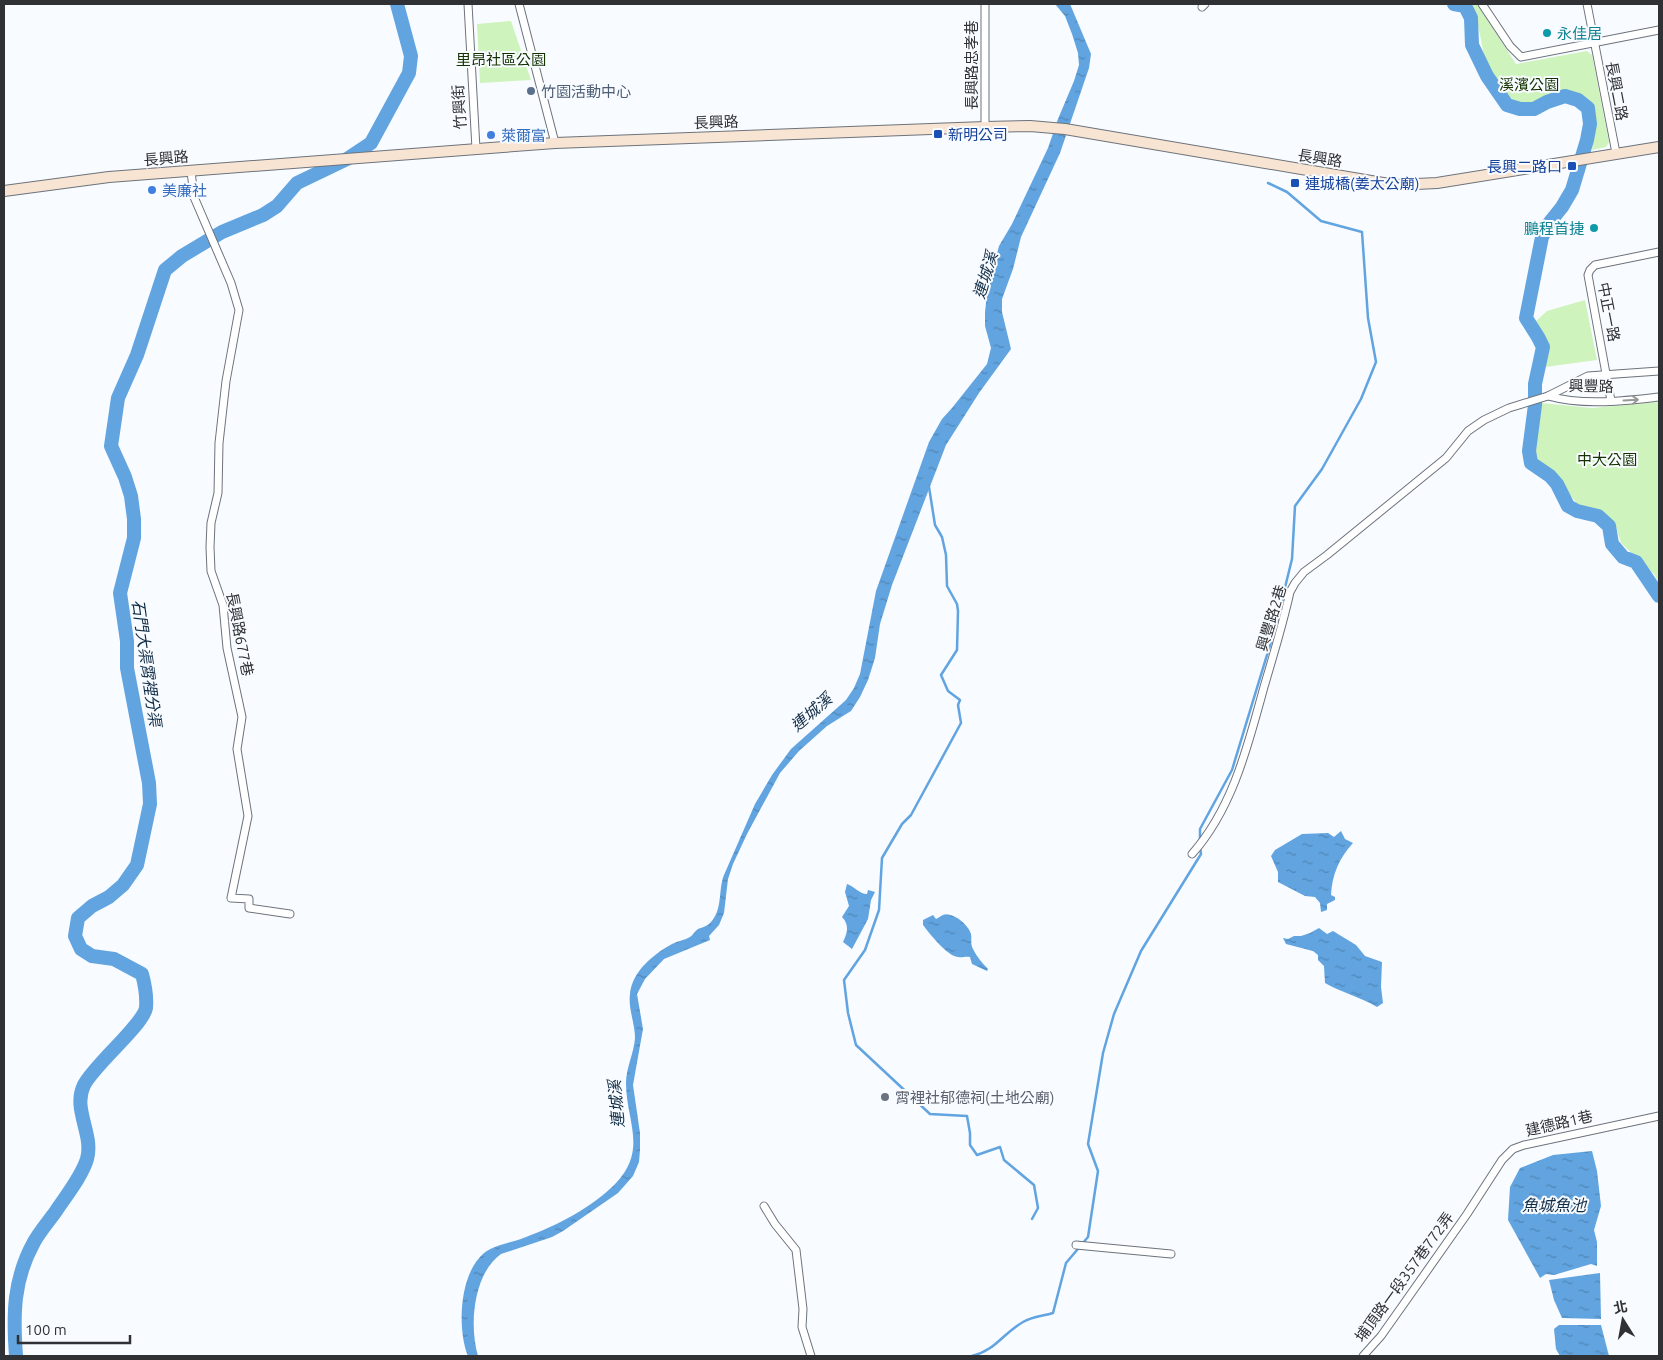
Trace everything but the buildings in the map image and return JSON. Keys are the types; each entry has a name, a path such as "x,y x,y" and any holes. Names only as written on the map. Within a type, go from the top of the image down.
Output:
{"main road":[{"name":"長興路","path":"4,191 109,177 555,143 985,127 1030,126 1062,129 1395,185 1437,183 1616,153"},
{"path":"1616,153 1659,146"}],"street":[{"name":"竹興街","path":"468,4 476,149"},
{"path":"518,4 555,143"},
{"name":"長興路忠孝巷","path":"985,127 986,4"},
{"path":"1482,4 1510,46 1521,56 1659,30"},
{"name":"長興二路","path":"1587,4 1616,153"},
{"name":"長興路677巷","path":"190,171 194,197 231,283 238,310 226,381 219,443 218,493 211,522 210,547 211,571 223,605 227,648 242,718 237,749 248,816 231,898 249,899 248,908 290,914"},
{"name":"中正一路","path":"1611,401 1588,275 1595,265 1659,252"},
{"name":"興豐路","path":"1544,397 1588,376 1659,371"},
{"name":"興豐路","path":"1544,397 1574,401 1611,401 1659,397"},
{"name":"興豐路2巷","path":"1192,854 1203,842 1233,786 1250,740 1290,592 1295,583 1304,572 1446,458 1468,431 1484,420 1509,408 1544,397"},
{"name":"建德路1巷","path":"1468,1214 1502,1160 1513,1149 1524,1144 1659,1116"},
{"path":"764,1206 796,1250 802,1327 811,1356"},
{"name":"埔頂路一段357巷772弄","path":"1362,1356 1381,1336 1468,1214"},
{"path":"1076,1244 1171,1254"}],"green space":[{"name":"溪濱公園","path":"1468,4 1477,4 1516,64 1587,51 1592,55 1609,142 1606,147 1592,150 1595,118 1593,106 1587,99 1562,93 1530,106 1525,106 1519,104 1504,92 1490,72 1484,56 1475,14"},
{"name":"里昂社區公園","path":"511,21 531,80 480,83 477,24"},
{"path":"1585,300 1597,360 1545,367 1548,348 1535,322 1547,311"},
{"name":"中大公園","path":"1659,402 1659,584 1655,575 1621,543 1616,527 1596,512 1579,506 1549,469 1533,459 1541,403 1592,408"}],"water":[{"path":"1055,4 1070,4 1091,54 1089,68 1060,153 1021,237 1013,269 1002,299 1002,312 1011,349 979,393 946,445 892,585 880,624 875,658 868,680 851,711 827,726 799,751 780,773 733,864 728,879 724,913 719,925 709,936 710,940 664,959 645,979 637,994 643,1029 633,1085 640,1133 640,1150 639,1162 633,1176 618,1193 563,1231 552,1237 501,1254 492,1263 484,1274 476,1301 474,1330 478,1356 468,1356 462,1331 462,1302 469,1274 476,1262 489,1250 521,1239 574,1215 607,1192 626,1170 633,1146 626,1083 635,1038 630,994 639,971 658,953 672,944 690,937 715,917 724,875 755,804 772,775 791,749 846,700 854,688 860,674 876,591 929,442 942,419 987,364 991,348 985,326 985,312 990,268 994,265 999,246 1012,224 1048,148 1079,65 1078,53 1065,16"},
{"path":"1341,831 1345,839 1353,843 1340,861 1335,874 1331,895 1335,897 1335,900 1327,904 1327,910 1321,912 1320,903 1315,897 1305,896 1278,882 1278,872 1271,856 1275,850 1302,834 1328,833 1334,837"},
{"path":"847,884 864,894 867,894 868,890 875,892 871,900 868,919 852,949 843,942 847,933 847,926 842,917 849,906 845,892"},
{"path":"933,915 936,919 943,915 951,915 963,923 971,934 973,949 988,969 987,971 972,964 970,957 954,956 939,944 923,925 923,920"},
{"path":"1319,928 1327,934 1333,931 1356,945 1365,956 1382,962 1381,987 1383,1003 1377,1007 1325,983 1324,966 1318,960 1318,955 1313,951 1286,944 1283,938 1288,939 1294,936 1301,936"},
{"name":"魚城魚池","path":"1592,1151 1597,1171 1601,1206 1594,1230 1597,1242 1597,1266 1591,1264 1554,1275 1546,1274 1540,1278 1508,1220 1510,1187 1520,1168 1553,1155"},
{"path":"1600,1273 1601,1319 1562,1318 1554,1300 1549,1280"},
{"path":"1559,1325 1601,1325 1609,1356 1560,1356 1556,1349 1554,1329"}],"waterway":[{"name":"石門大渠霄裡分渠","path":"16,1356 16,1298 18,1284 27,1256 36,1238 73,1186 87,1159 88,1140 80,1103 84,1085 98,1066 137,1024 146,1008 146,991 142,974 114,959 92,956 81,949 75,936 78,918 123,885 137,865 150,804 149,783 127,668 127,641 120,593 134,538 134,519 131,496 111,446 118,398 137,355 165,270 182,256 222,232 263,215 277,206 297,183 347,159 371,143 409,73 411,56 397,4"},
{"path":"1454,4 1465,6 1471,18 1472,45 1487,76 1507,105 1520,109 1534,109 1565,96 1578,100 1588,108 1590,124 1587,140 1572,190 1542,237 1526,318 1543,347 1535,384 1535,405 1529,451 1531,463 1550,476 1557,484 1568,506 1577,511 1598,516 1609,526 1612,544 1623,557 1636,562 1659,596"},
{"path":"1200,841 1200,829 1232,770 1274,632 1292,559 1295,506 1322,469 1361,399 1376,362 1368,318 1362,232 1321,221 1287,192 1268,183"},
{"path":"929,487 935,525 942,537 946,555 947,586 957,604 958,611 957,650 941,675 948,691 960,700 958,705 961,723 911,815 902,824 882,858 879,910 865,950 844,980 848,1013 856,1045 930,1114 967,1116 970,1145 977,1155 1000,1147 1004,1160 1034,1185 1038,1208 1032,1219"},
{"path":"972,1356 987,1350 1026,1320 1053,1313 1066,1263 1088,1237 1098,1171 1088,1144 1103,1053 1114,1014 1141,951 1201,854 1200,847"}],"place":[{"name":"永佳居","path":"1547,33"},
{"name":"竹園活動中心","path":"531,91"},
{"name":"新明公司","path":"938,134"},
{"name":"萊爾富","path":"491,135"},
{"name":"長興二路口","path":"1572,166"},
{"name":"連城橋(姜太公廟)","path":"1295,183"},
{"name":"美廉社","path":"152,190"},
{"name":"鵬程首捷","path":"1594,228"},
{"name":"霄裡社郁德祠(土地公廟)","path":"885,1097"}],"water label":[{"name":"連城溪","path":"985,275"},
{"name":"連城溪","path":"811,712"},
{"name":"連城溪","path":"616,1104"}]}
